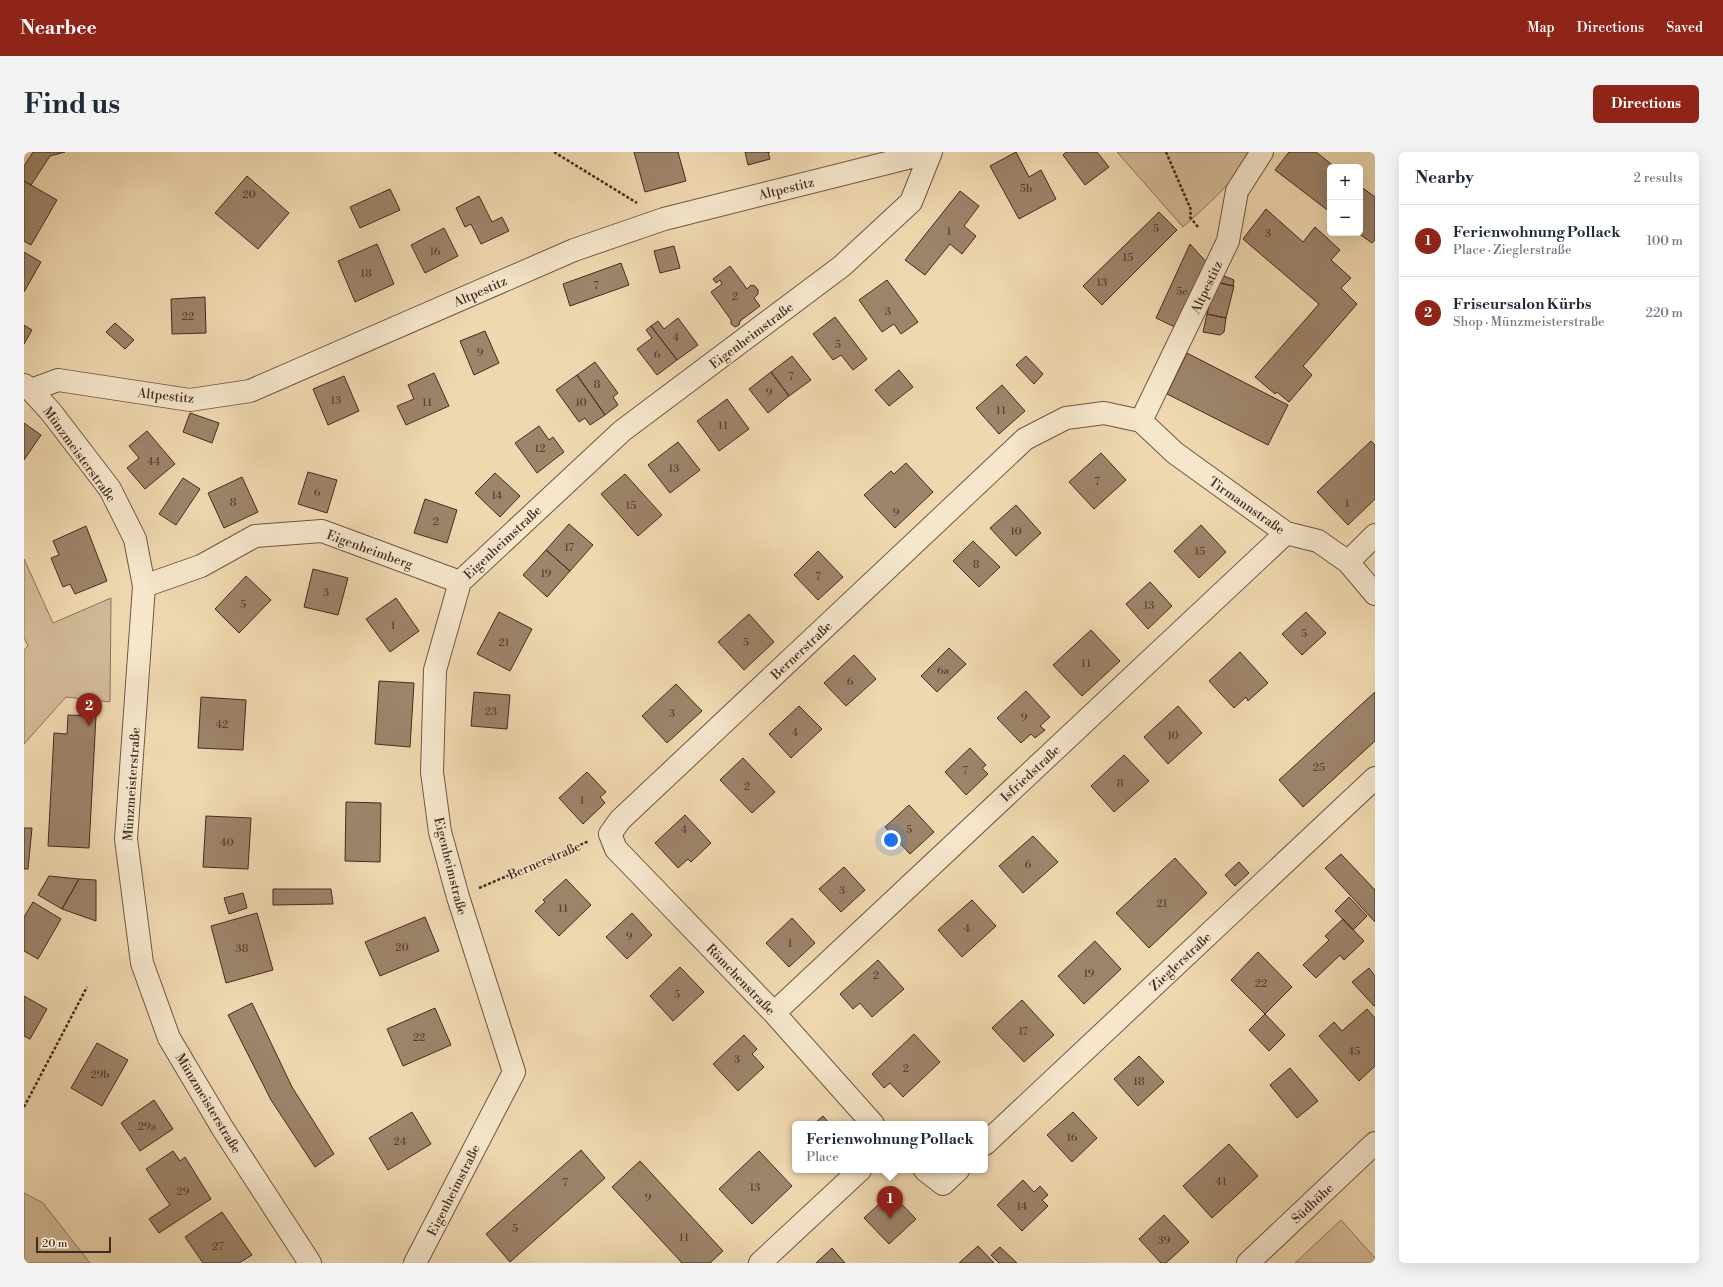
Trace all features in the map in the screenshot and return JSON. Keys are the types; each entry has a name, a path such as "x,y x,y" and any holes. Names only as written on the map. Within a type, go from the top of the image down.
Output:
{"street":[{"name":"Altpestitz","path":"28,388 58,380 190,400 250,391 574,250 664,219 931,152"},
{"name":"Eigenheimstraße","path":"415,1263 514,1072 458,897 440,832 432,772 435,670 460,582 622,431 842,266 911,202 931,152"},
{"name":"Altpestitz","path":"1141,421 1228,241 1237,191 1262,152"},
{"name":"Münzmeisterstraße","path":"28,388 51,412 110,489 135,539 144,586 126,838 142,963 169,1038 223,1129 310,1263"},
{"name":"Bernerstraße","path":"610,834 620,820 1026,439 1066,418 1104,413 1141,421"},
{"name":"Tirmannstraße","path":"1141,421 1175,453 1286,533 1318,541 1348,562 1375,594"},
{"name":"Eigenheimberg","path":"144,586 202,566 255,536 322,531 460,582"},
{"name":"Isfriedstraße","path":"774,1013 1286,533"},
{"path":"1348,562 1375,535"},
{"name":"Zieglerstraße","path":"988,1141 1375,778"},
{"name":"Römchenstraße","path":"610,834 616,849 774,1013 870,1121"},
{"name":"Südhöhe","path":"1248,1263 1375,1143"},
{"path":"760,1263 857,1173"},
{"path":"929,1173 943,1184 955,1173"}],"path":[{"path":"554,152 664,219"},
{"path":"1166,152 1191,210 1190,217 1198,227"},
{"name":"Bernerstraße","path":"458,897 587,841 610,834"},
{"path":"24,1107 87,988"}],"shaded area":[{"path":"1117,152 1253,152 1221,192 1183,227"},
{"path":"24,559 53,623 111,598 110,702 66,697 24,744 24,650 28,646 24,638"},
{"path":"24,1193 43,1203 90,1263 24,1263"},
{"path":"1341,1220 1375,1258 1375,1263 1295,1263"}],"building":[{"path":"33,152 65,152 50,156 31,185 24,181 24,166"},
{"path":"634,152 678,152 686,181 645,192"},
{"path":"745,152 768,152 770,159 748,165"},
{"path":"1016,152 1029,177 1041,170 1056,199 1019,219 990,166"},
{"path":"1066,152 1097,152 1109,167 1085,185 1063,155"},
{"path":"1289,152 1316,152 1331,164 1327,164 1327,210 1275,170"},
{"path":"247,176 289,213 258,249 215,213"},
{"path":"24,181 57,200 31,245 24,241"},
{"path":"1363,188 1375,197 1375,240 1372,243 1362,236"},
{"path":"390,189 400,210 360,228 350,207"},
{"path":"960,191 979,206 964,226 976,236 962,254 950,244 925,275 905,260"},
{"path":"479,196 492,222 502,217 509,231 481,244 471,224 465,227 456,208"},
{"path":"1266,209 1303,242 1315,227 1340,250 1331,260 1351,278 1341,288 1357,304 1303,366 1312,375 1289,402 1277,392 1275,394 1255,377 1319,304 1243,239"},
{"path":"1159,212 1177,230 1102,305 1083,286"},
{"path":"444,228 458,256 425,273 411,245"},
{"path":"377,244 394,284 355,302 338,261"},
{"path":"1190,244 1209,265 1179,329 1156,318"},
{"path":"674,246 680,268 660,273 654,251"},
{"path":"24,252 41,262 24,292"},
{"path":"621,263 629,285 570,306 563,284"},
{"path":"730,266 747,289 751,285 755,286 758,290 758,294 754,298 760,306 740,321 739,325 735,327 731,324 731,320 711,292 722,284 720,280 716,283 713,279"},
{"path":"1219,274 1234,280 1233,286 1215,282"},
{"path":"887,280 918,322 901,334 894,324 882,332 859,300"},
{"path":"1215,282 1234,286 1226,318 1207,314"},
{"path":"205,297 206,333 172,334 171,299"},
{"path":"1207,314 1226,318 1224,332 1220,335 1203,332"},
{"path":"835,317 867,359 853,370 841,355 833,360 813,334"},
{"path":"678,318 698,345 677,360 651,326 658,321 664,329"},
{"path":"115,323 134,340 125,349 106,332"},
{"path":"24,325 32,330 24,344"},
{"path":"651,326 677,360 657,375 637,349 652,338 646,330"},
{"path":"485,331 499,363 474,375 460,341"},
{"path":"1187,353 1288,405 1268,445 1167,394"},
{"path":"792,356 811,380 789,396 771,372"},
{"path":"1026,356 1043,374 1034,384 1016,365"},
{"path":"595,362 618,393 613,397 618,405 605,415 577,375"},
{"path":"899,370 913,387 889,406 875,390"},
{"path":"771,372 789,396 768,413 749,389"},
{"path":"434,373 449,406 406,425 397,406 414,399 408,385"},
{"path":"577,375 605,415 590,425 585,418 579,422 556,390"},
{"path":"344,376 359,411 328,425 313,389"},
{"path":"1002,385 1025,411 999,434 976,408"},
{"path":"727,399 749,429 719,451 697,421"},
{"path":"190,413 219,423 212,443 183,432"},
{"path":"24,423 41,435 24,460"},
{"path":"539,426 549,440 553,437 564,452 537,473 515,443"},
{"path":"147,431 175,464 145,489 127,468 139,458 129,446"},
{"path":"1371,441 1375,445 1375,499 1348,525 1317,492"},
{"path":"678,442 700,470 670,493 648,465"},
{"path":"1101,453 1126,480 1094,509 1069,482"},
{"path":"906,463 933,492 895,528 864,495 891,471 894,474"},
{"path":"308,472 337,480 327,513 298,504"},
{"path":"495,473 520,496 500,517 475,493"},
{"path":"625,474 662,515 638,536 601,494"},
{"path":"242,477 258,512 224,528 208,493"},
{"path":"183,478 200,489 176,525 159,514"},
{"path":"425,499 457,510 447,543 414,533"},
{"path":"1016,505 1041,533 1016,556 990,528"},
{"path":"569,524 593,545 570,571 546,550"},
{"path":"1201,525 1226,552 1199,578 1174,551"},
{"path":"86,526 107,581 75,594 70,584 63,587 51,558 59,555 53,541"},
{"path":"973,541 1000,567 979,587 953,561"},
{"path":"546,550 570,571 547,597 523,575"},
{"path":"818,551 843,577 818,600 794,575"},
{"path":"313,569 348,578 338,615 304,607"},
{"path":"246,576 271,600 239,633 215,609"},
{"path":"1150,582 1172,606 1148,629 1126,604"},
{"path":"396,598 419,631 390,652 366,619"},
{"path":"499,612 532,629 510,671 477,654"},
{"path":"1306,612 1326,633 1302,655 1282,634"},
{"path":"749,614 774,642 744,670 718,642"},
{"path":"1091,630 1120,661 1082,696 1053,665"},
{"path":"949,648 966,664 937,692 921,676"},
{"path":"1240,652 1268,683 1248,701 1246,697 1234,708 1209,681"},
{"path":"854,655 876,679 846,706 824,683"},
{"path":"379,681 414,683 410,747 375,744"},
{"path":"676,684 702,711 667,743 642,716"},
{"path":"1026,691 1050,717 1040,726 1045,730 1035,738 1031,734 1021,743 997,718"},
{"path":"474,692 510,695 507,729 471,726"},
{"path":"1375,692 1375,741 1303,807 1279,780"},
{"path":"201,697 246,700 243,750 198,748"},
{"path":"799,706 822,729 791,758 769,734"},
{"path":"1178,706 1202,733 1168,764 1144,737"},
{"path":"68,715 96,716 89,848 48,846 54,733 67,734"},
{"path":"970,748 986,765 982,768 988,774 966,795 945,772"},
{"path":"1124,755 1149,781 1114,812 1091,786"},
{"path":"743,758 775,792 752,813 720,780"},
{"path":"587,772 606,792 600,797 605,803 583,824 559,798"},
{"path":"346,802 381,803 380,862 345,861"},
{"path":"909,805 934,832 910,854 885,827"},
{"path":"685,815 711,843 691,862 688,859 678,868 655,843"},
{"path":"206,816 251,818 248,869 203,867"},
{"path":"24,828 32,828 28,869 24,869"},
{"path":"1033,836 1058,862 1023,893 999,866"},
{"path":"1341,854 1375,890 1375,922 1325,868"},
{"path":"1175,858 1207,893 1149,948 1116,913"},
{"path":"1239,862 1249,873 1235,886 1225,875"},
{"path":"844,867 865,890 841,912 819,889"},
{"path":"49,876 79,879 62,909 38,895"},
{"path":"79,879 96,880 96,921 62,909"},
{"path":"566,879 591,905 559,936 535,911 545,902 543,900"},
{"path":"273,889 331,889 333,904 273,905"},
{"path":"243,893 247,908 229,914 224,898"},
{"path":"1349,897 1367,916 1353,930 1335,911"},
{"path":"972,900 996,926 962,957 938,930"},
{"path":"33,902 61,919 38,959 24,951 24,917"},
{"path":"257,913 273,970 226,983 211,926"},
{"path":"632,913 652,935 627,959 606,937"},
{"path":"425,917 439,951 380,976 365,942"},
{"path":"792,918 815,943 789,967 766,943"},
{"path":"1343,919 1364,941 1344,960 1340,955 1316,978 1303,965 1329,940 1325,936"},
{"path":"1095,941 1121,969 1084,1004 1058,976"},
{"path":"1258,952 1292,987 1265,1014 1231,980"},
{"path":"878,960 904,989 872,1017 860,1003 853,1009 840,994"},
{"path":"680,967 704,992 673,1021 650,996"},
{"path":"1369,968 1375,976 1374,1006 1352,982"},
{"path":"24,996 47,1009 30,1039 24,1036"},
{"path":"1022,1000 1054,1035 1024,1062 992,1028"},
{"path":"252,1003 292,1087 334,1154 315,1167 271,1100 228,1015"},
{"path":"435,1008 451,1045 403,1066 387,1029"},
{"path":"1367,1009 1375,1018 1375,1066 1359,1081 1319,1036 1334,1022 1342,1031"},
{"path":"1265,1014 1285,1035 1269,1051 1249,1030"},
{"path":"914,1034 940,1062 903,1097 890,1083 884,1088 872,1074"},
{"path":"744,1035 757,1049 752,1054 764,1067 738,1091 713,1064"},
{"path":"97,1043 128,1060 102,1106 71,1088"},
{"path":"1139,1056 1164,1082 1138,1106 1114,1079"},
{"path":"1290,1068 1318,1101 1297,1118 1270,1085"},
{"path":"154,1100 173,1129 140,1151 121,1123"},
{"path":"412,1112 431,1144 388,1170 369,1138"},
{"path":"1073,1112 1097,1138 1072,1162 1047,1135"},
{"path":"823,1116 827,1121 817,1121"},
{"path":"1229,1144 1258,1176 1212,1218 1183,1186"},
{"path":"581,1150 605,1178 510,1262 486,1234"},
{"path":"173,1151 180,1161 185,1157 211,1199 159,1233 149,1219 170,1205 146,1169"},
{"path":"759,1151 792,1186 752,1224 719,1189"},
{"path":"640,1161 723,1251 710,1263 682,1263 612,1187"},
{"path":"1023,1180 1034,1192 1040,1186 1048,1195 1042,1200 1048,1206 1022,1231 997,1205"},
{"path":"891,1193 916,1219 889,1244 864,1218"},
{"path":"222,1212 252,1255 239,1263 203,1263 185,1237"},
{"path":"1164,1215 1189,1242 1166,1263 1161,1263 1139,1239"},
{"path":"978,1246 994,1263 959,1263"},
{"path":"1000,1247 1017,1263 999,1263 991,1255"},
{"path":"832,1248 845,1263 816,1263"}],"place":[{"name":"Friseursalon Kürbs","path":"89,726"},
{"name":"Ferienwohnung Pollack","path":"890,1219"}]}
